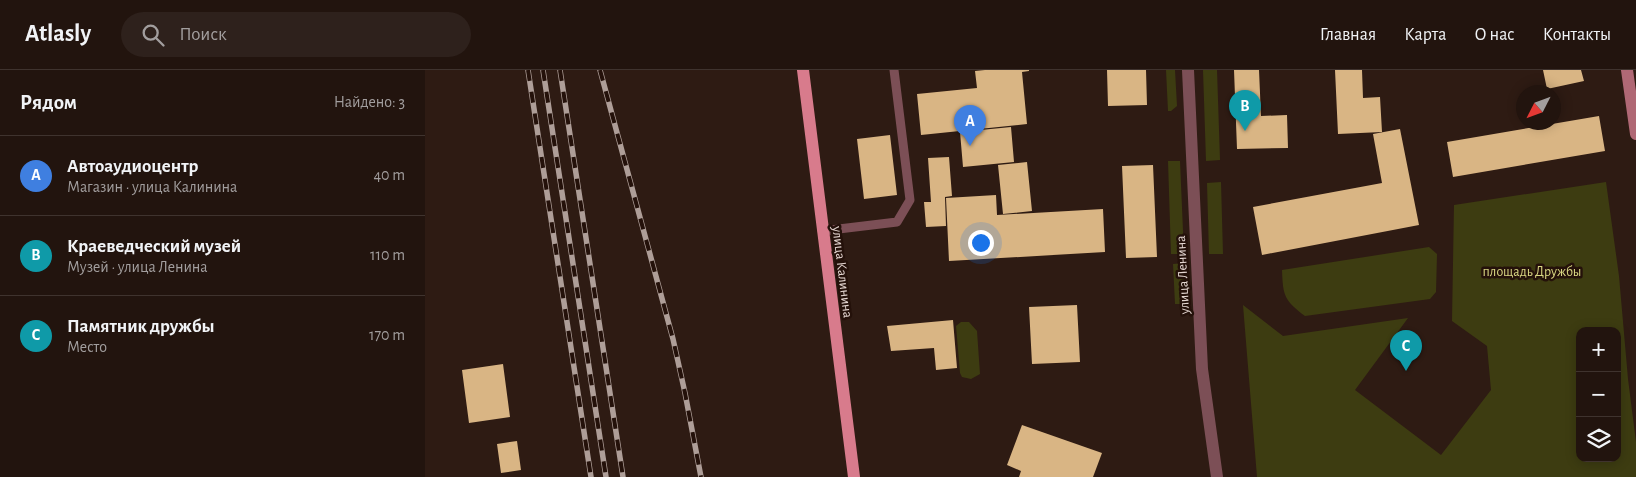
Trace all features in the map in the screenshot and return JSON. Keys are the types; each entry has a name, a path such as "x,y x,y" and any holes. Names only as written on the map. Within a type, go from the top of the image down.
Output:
{"main road":[{"name":"улица Калинина","path":"803,70 854,477"},
{"path":"1627,70 1636,134"}],"street":[{"name":"улица Ленина","path":"1188,70 1203,369 1217,477"}],"lane":[{"path":"822,231 897,222 910,200 894,70"}],"green space":[{"path":"1166,70 1175,70 1177,106 1171,111 1168,111"},
{"path":"1203,70 1217,70 1220,160 1206,161"},
{"path":"1168,161 1180,161 1184,254 1171,254"},
{"path":"1221,182 1223,254 1209,254 1207,183"},
{"name":"площадь Дружбы","path":"1606,182 1619,276 1628,379 1636,442 1636,477 1257,477 1243,305 1283,336 1408,318 1355,390 1441,455 1491,390 1487,346 1452,321 1454,205"},
{"path":"1429,247 1437,254 1436,292 1430,299 1305,316 1293,306 1284,292 1282,270"},
{"path":"1184,263 1186,300 1183,304 1175,304 1173,264"},
{"path":"961,322 969,322 977,331 980,374 971,379 962,377 960,373 956,326"}],"building":[{"path":"1029,70 1022,72 1027,124 921,135 917,94 977,88 975,71"},
{"path":"1107,70 1146,70 1147,105 1108,106"},
{"path":"1234,70 1259,70 1261,116 1287,115 1288,148 1237,149"},
{"path":"1335,70 1362,70 1363,98 1380,97 1382,132 1338,134"},
{"path":"1543,70 1581,70 1584,81 1561,86 1546,85"},
{"path":"1599,116 1605,151 1453,177 1447,142 1517,130 1561,130 1561,122"},
{"path":"1011,127 1014,162 963,167 960,132"},
{"path":"1400,129 1419,225 1262,255 1253,207 1382,183 1373,134"},
{"path":"890,135 897,195 864,199 857,139"},
{"path":"949,157 952,196 945,197 946,226 926,227 924,202 931,202 928,158"},
{"path":"1027,162 1032,211 1003,214 998,165"},
{"path":"1153,165 1157,257 1126,258 1122,166"},
{"path":"996,195 997,215 1103,209 1105,252 949,261 946,198"},
{"path":"1077,305 1080,362 1032,364 1029,307"},
{"path":"953,320 957,368 936,370 934,348 891,351 887,326"},
{"path":"503,364 510,417 469,423 462,370"},
{"path":"1022,425 1102,453 1093,477 1019,477 1021,471 1007,465"},
{"path":"517,441 521,470 501,473 497,444"}],"railway":[{"path":"528,70 591,477"},
{"path":"543,70 606,477"},
{"path":"560,70 623,477"},
{"path":"600,70 673,339 701,477"}],"place":[{"name":"Краеведческий музей","path":"1245,131"},
{"name":"Автоаудиоцентр","path":"970,146"},
{"name":"Памятник дружбы","path":"1406,371"}]}
